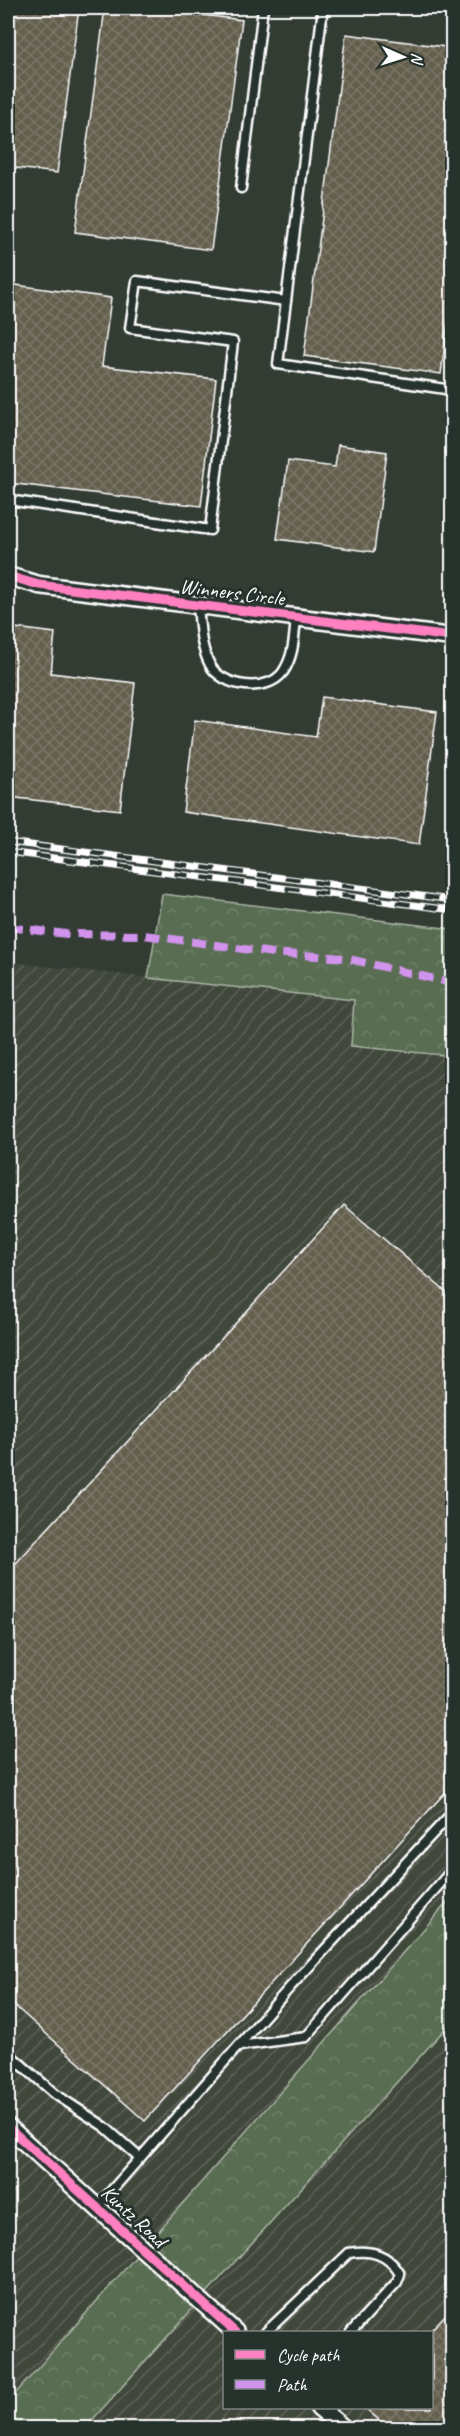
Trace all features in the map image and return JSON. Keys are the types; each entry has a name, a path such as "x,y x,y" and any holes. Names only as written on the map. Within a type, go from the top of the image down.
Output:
{"street":[{"name":"Winners Circle","path":"8,576 39,585 453,637"},
{"name":"Kuntz Road","path":"8,2127 234,2331"},
{"path":"320,2409 343,2428"}],"lane":[{"path":"241,188 263,8"},
{"path":"323,8 278,364 453,390"},
{"path":"8,501 210,530 233,342 130,328 137,281 286,301"},
{"path":"198,605 201,645 211,668 233,683 256,687 282,674 292,656 296,618"},
{"path":"97,2207 291,1986 453,1813"},
{"path":"239,2046 306,2037 453,1870"},
{"path":"8,2054 55,2094 105,2127 140,2158"},
{"path":"267,2331 350,2253 364,2250 381,2254 395,2266 400,2274 397,2282 352,2331"}],"shaded area":[{"path":"8,962 355,1000 351,1046 452,1056 452,1897 8,2402"},
{"path":"452,2021 452,2428 85,2428"}],"green space":[{"path":"162,894 452,929 452,1056 351,1046 354,1000 148,978"},
{"path":"452,1897 452,2021 85,2428 8,2428 8,2402"}],"building":[{"path":"8,8 79,8 57,173 8,167"},
{"path":"105,8 147,8 242,20 211,250 75,232"},
{"path":"346,34 453,48 453,284 441,374 304,356"},
{"path":"8,284 111,298 102,366 216,379 201,506 8,483"},
{"path":"338,445 387,452 374,552 277,539 288,461 335,467"},
{"path":"8,627 55,633 51,673 135,683 120,810 8,797"},
{"path":"322,697 437,712 419,845 183,812 195,720 316,737"},
{"path":"344,1205 453,1298 453,1784 145,2121 8,2000 8,1572"},
{"path":"453,2307 453,2424 448,2428 388,2428 366,2409 433,2409 432,2329"}],"railway":[{"path":"8,842 452,900"},
{"path":"8,852 452,910"}],"marked path":[{"path":"8,927 67,934 144,935 273,953 345,958 452,983"}],"cycle path":[{"path":"8,576 39,585 452,637"},
{"path":"8,2127 234,2331"}]}
